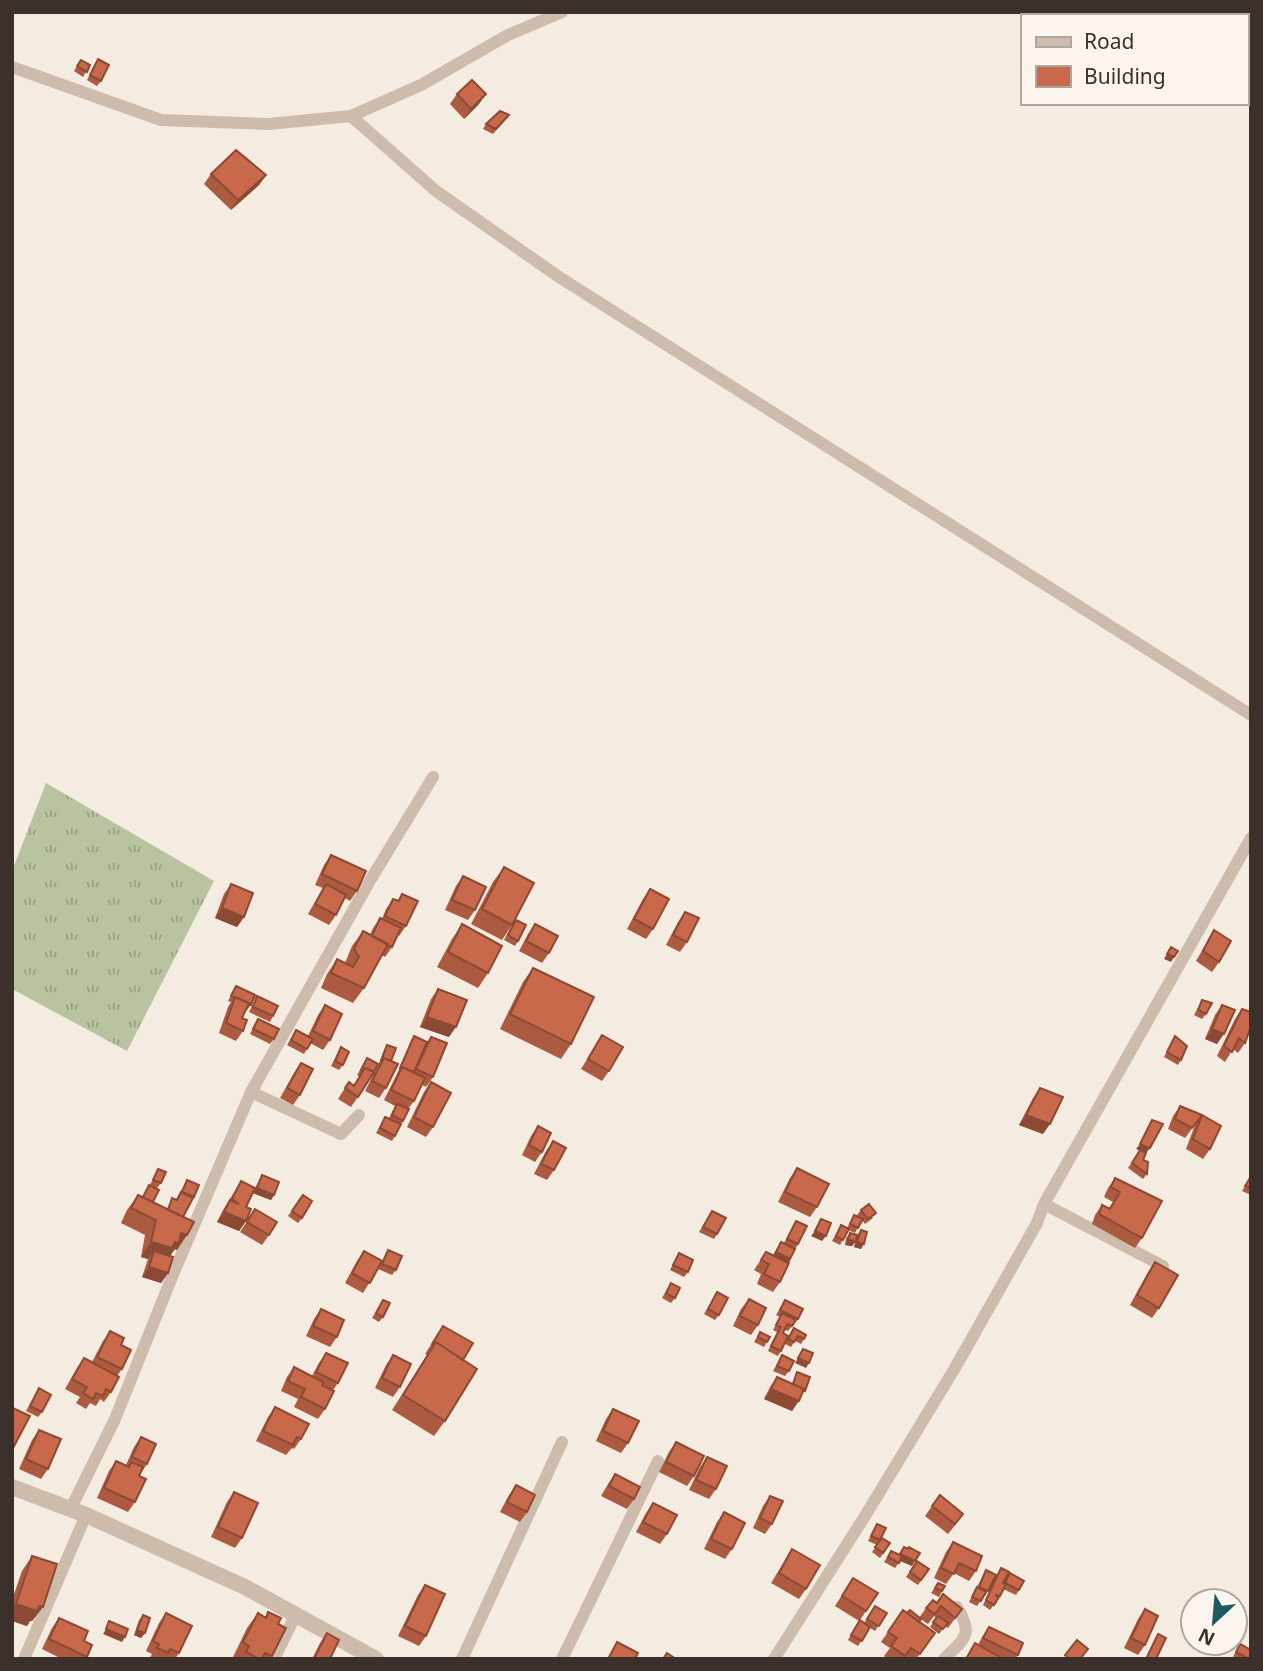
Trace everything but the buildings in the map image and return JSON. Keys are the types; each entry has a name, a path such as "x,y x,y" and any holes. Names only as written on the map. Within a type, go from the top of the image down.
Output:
{"street":[{"path":"12,67 161,120 269,124 351,116 421,85 508,35 562,12"},
{"path":"351,116 436,191 559,277 1251,715"},
{"path":"24,1659 115,1419 251,1092 302,999 433,777"},
{"path":"774,1659 955,1368 1037,1223 1044,1204 1076,1152 1133,1045 1251,838"},
{"path":"251,1092 341,1134 359,1115"},
{"path":"1044,1204 1163,1266"},
{"path":"462,1659 562,1442"},
{"path":"562,1659 658,1461"},
{"path":"12,1487 78,1512 245,1587 376,1659"},
{"path":"944,1659 967,1633 966,1623 957,1607"},
{"path":"274,1659 296,1614"}],"green space":[{"path":"46,783 214,881 127,1051 12,989 12,871"}]}
